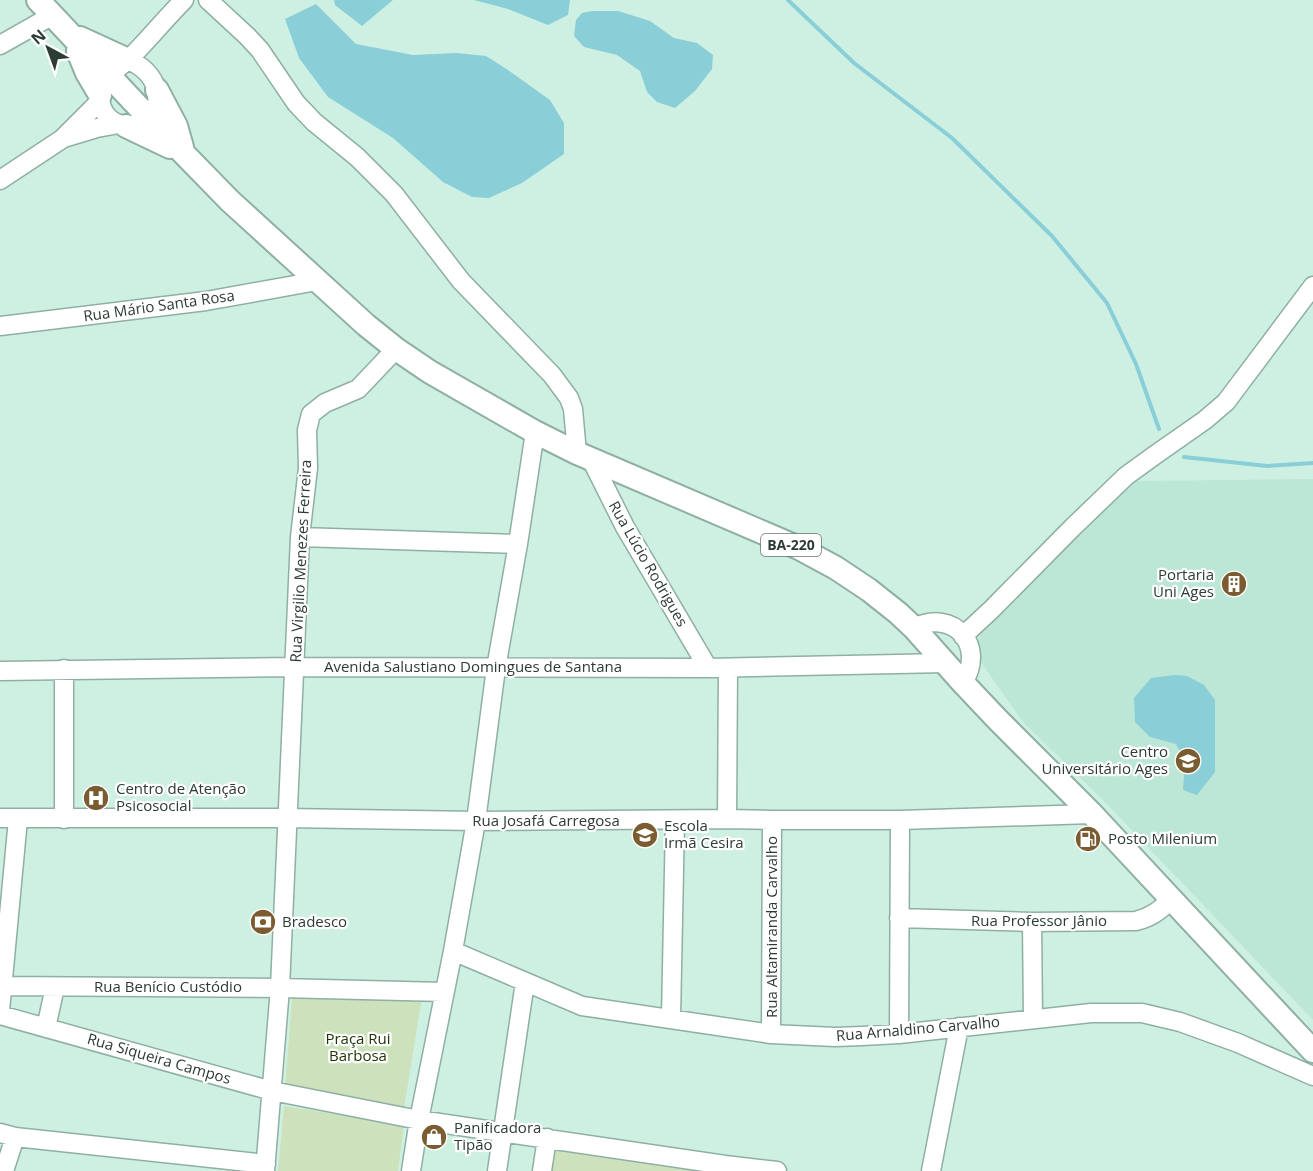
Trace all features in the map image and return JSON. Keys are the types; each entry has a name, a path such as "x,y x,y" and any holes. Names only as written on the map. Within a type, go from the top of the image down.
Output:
{"main road":[{"path":"45,7 72,35 87,73 103,91"},
{"path":"72,35 128,60"},
{"path":"157,90 176,126 184,154"},
{"name":"BA-220","path":"103,91 149,118 230,201 396,350 535,432 584,456 799,548 836,567 898,613 963,683 1092,814 1313,1051"},
{"path":"122,125 184,154"}],"street":[{"path":"0,180 62,139 128,60 184,0"},
{"path":"208,0 260,50 296,103 314,122 357,157 388,188 461,281 552,375 569,398 584,456"},
{"path":"0,45 45,7"},
{"path":"62,139 97,128 134,125 149,118 158,102 157,90 148,73 128,60"},
{"path":"103,91 106,115 122,125"},
{"name":"Rua Mário Santa Rosa","path":"0,326 207,301 318,281"},
{"path":"963,636 1126,476 1205,420 1226,402 1313,285"},
{"name":"Rua Virgilio Menezes Ferreira","path":"280,988 300,537 308,468 307,430 311,414 325,403 358,389 396,350"},
{"path":"413,1171 419,1120 476,821 496,668 535,432"},
{"name":"Rua Lúcio Rodrigues","path":"584,456 708,668"},
{"path":"300,537 518,544"},
{"path":"914,628 928,622 936,622 952,626 963,636 969,644 971,656 971,666 963,683"},
{"name":"Avenida Salustiano Domingues de Santana","path":"0,670 294,667 728,668 946,663"},
{"path":"727,819 728,668"},
{"path":"64,669 64,819"},
{"name":"Rua Josafá Carregosa","path":"9,819 900,820 1092,814"},
{"path":"0,1013 9,819"},
{"path":"670,1018 675,820"},
{"name":"Rua Altamiranda Carvalho","path":"771,1034 772,820"},
{"path":"899,1034 900,820"},
{"name":"Rua Professor Jânio","path":"899,918 1032,922 1136,921 1158,913 1172,899"},
{"path":"1032,922 1033,1018"},
{"name":"Rua Arnaldino Carvalho","path":"453,951 572,1003 590,1008 771,1034 835,1037 899,1034 1033,1018 1091,1013 1142,1013 1180,1022 1238,1043 1313,1076"},
{"path":"497,1171 525,982"},
{"name":"Rua Benício Custódio","path":"2,986 444,992"},
{"path":"46,1028 55,987"},
{"path":"4,1171 8,1135 266,1167 280,988"},
{"name":"Rua Siqueira Campos","path":"0,1013 272,1091 419,1120 503,1131 724,1168 777,1171"},
{"path":"931,1171 959,1028"},
{"path":"542,1171 547,1138"}],"shaded area":[{"name":"Centro Universitário Ages","path":"1313,479 1313,1020 1102,799 1023,722 978,658 978,639 983,629 1098,513 1137,481"}],"green space":[{"name":"Praça Rui Barbosa","path":"303,991 422,997 404,1108 285,1088 292,998"},
{"path":"284,1106 404,1125 398,1171 278,1171"},
{"path":"555,1147 705,1171 550,1171"}],"water":[{"path":"334,0 393,0 362,26 335,5"},
{"path":"474,0 570,0 568,15 548,25 508,9"},
{"path":"316,4 356,44 413,55 457,53 486,56 550,100 564,123 564,154 522,183 489,198 472,197 443,182 393,138 328,97 299,58 285,19"},
{"path":"618,11 650,21 674,38 697,43 713,55 712,69 695,91 675,108 657,102 647,92 640,71 617,55 584,47 574,36 576,20 582,13"},
{"path":"1187,676 1204,685 1215,700 1215,772 1197,795 1183,790 1185,761 1176,744 1150,737 1135,722 1134,698 1151,678"}],"waterway":[{"path":"788,0 854,63 952,138 1052,236 1107,303 1136,364 1159,429"},
{"path":"1184,457 1267,466 1313,463"}],"place":[{"name":"Portaria Uni Ages","path":"1234,584"},
{"name":"Centro Universitário Ages","path":"1188,761"},
{"name":"Centro de Atenção Psicosocial","path":"96,798"},
{"name":"Escola Irmã Cesira","path":"645,835"},
{"name":"Posto Milenium","path":"1088,839"},
{"name":"Bradesco","path":"263,922"},
{"name":"Panificadora Tipão","path":"434,1137"}]}
